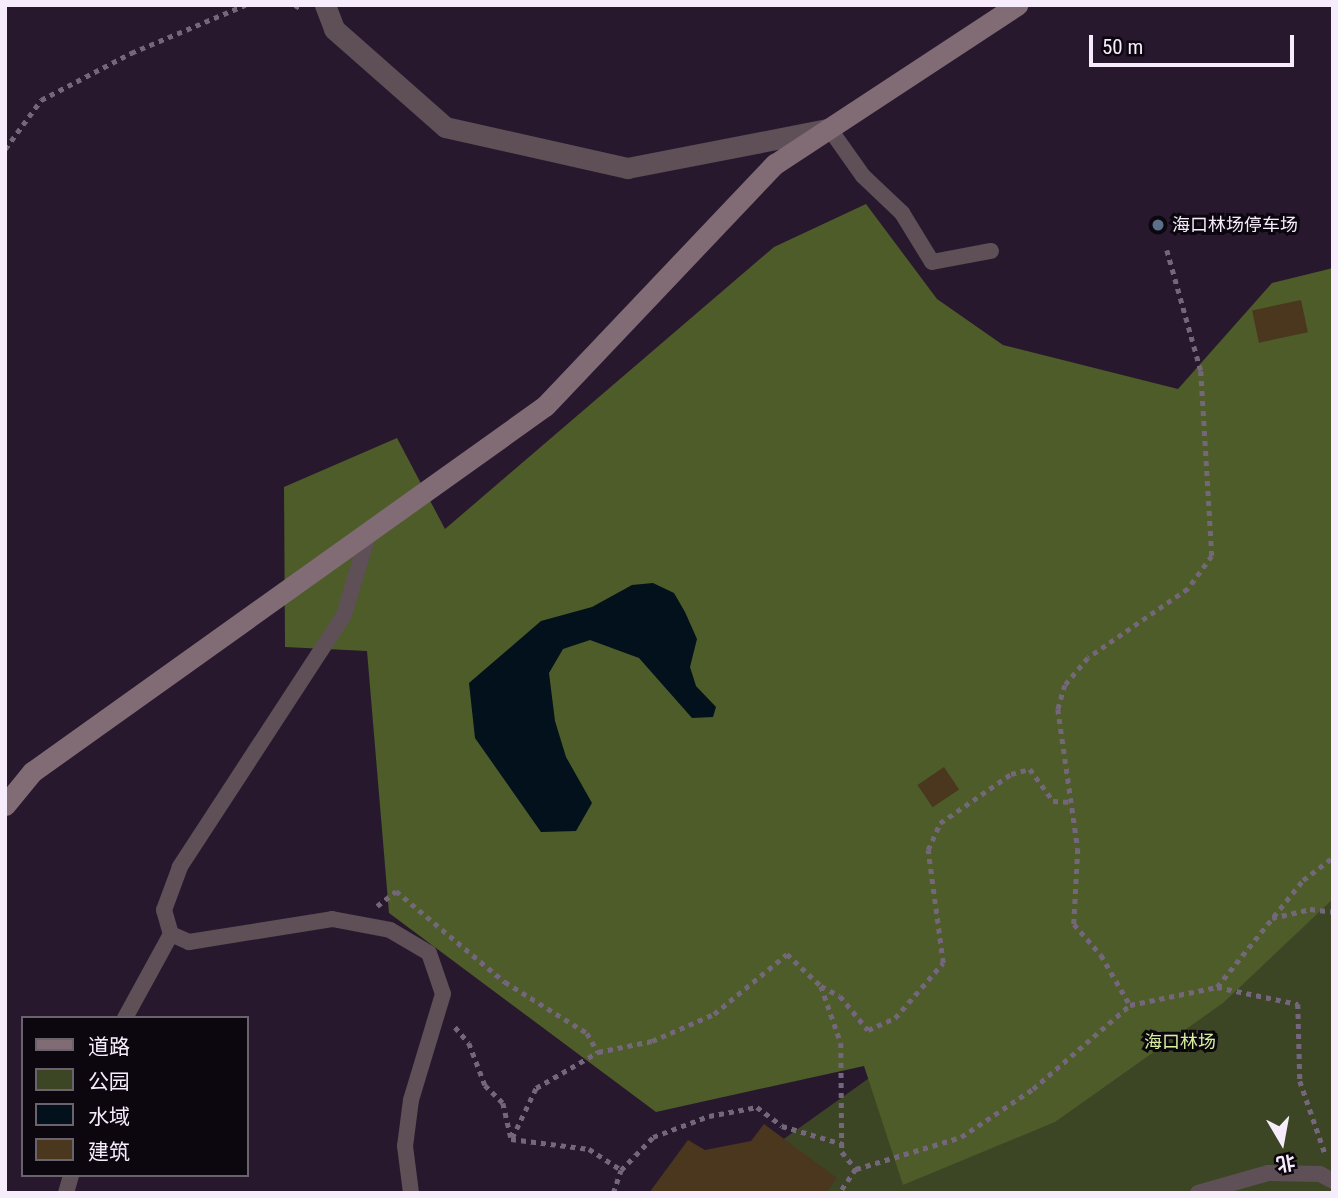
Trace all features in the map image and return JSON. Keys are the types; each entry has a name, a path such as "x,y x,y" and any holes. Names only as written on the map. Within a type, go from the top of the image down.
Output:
{"street":[{"path":"325,5 334,29 446,127 626,168 829,128"},
{"path":"5,805 32,772 545,406 775,164 1017,5"}],"lane":[{"path":"829,128 863,176 902,213 932,262 991,251"},
{"path":"126,1016 171,934 164,910 180,867 344,615 369,532"},
{"path":"171,934 188,942 299,922 358,921 429,953 439,972 439,1009 411,1100 405,1146 411,1193"},
{"path":"1198,1193 1268,1173 1320,1174 1333,1181"}],"path":[{"path":"5,149 41,100 131,53 245,5"},
{"path":"1130,1005 1101,955 1074,924 1079,849 1058,709 1065,685 1088,659 1188,589 1212,556 1201,371 1167,250"},
{"path":"512,1139 536,1088 598,1052 652,1041 714,1014 787,954 821,986 840,996 868,1030 895,1018 943,963 928,850 940,823 1011,774 1030,769 1053,802 1072,802"},
{"path":"1217,987 1303,880 1333,857"},
{"path":"358,921 396,891 505,982 587,1033 598,1052"},
{"path":"1272,918 1310,909 1333,912"},
{"path":"821,986 841,1043 843,1144 856,1169"},
{"path":"840,1193 856,1169 961,1137 1033,1089 1130,1005 1217,987 1298,1004 1300,1081 1329,1165"},
{"path":"439,1009 469,1043 485,1085 503,1103 512,1139"},
{"path":"613,1193 621,1170 653,1137 709,1116 757,1107 782,1126 843,1144"},
{"path":"512,1139 589,1149 621,1170"}],"green space":[{"path":"866,204 937,299 1003,345 1178,389 1272,283 1333,268 1333,899 1223,1003 1055,1122 903,1185 864,1066 656,1112 389,913 367,651 285,647 284,487 397,438 445,529 774,247"},
{"name":"海口林场","path":"1333,747 1333,1193 708,1193"}],"water":[{"path":"653,583 674,593 685,612 697,639 690,667 696,686 716,707 713,717 692,718 639,658 590,640 563,649 549,673 555,721 566,757 592,803 576,831 541,832 475,738 469,683 541,621 592,607 632,585"}],"building":[{"path":"1301,300 1308,332 1259,343 1252,310"},
{"path":"944,767 959,789 933,807 917,785"},
{"path":"764,1124 837,1178 826,1193 649,1193 688,1140 705,1150 751,1141"}],"place":[{"name":"海口林场停车场","path":"1158,225"}]}
